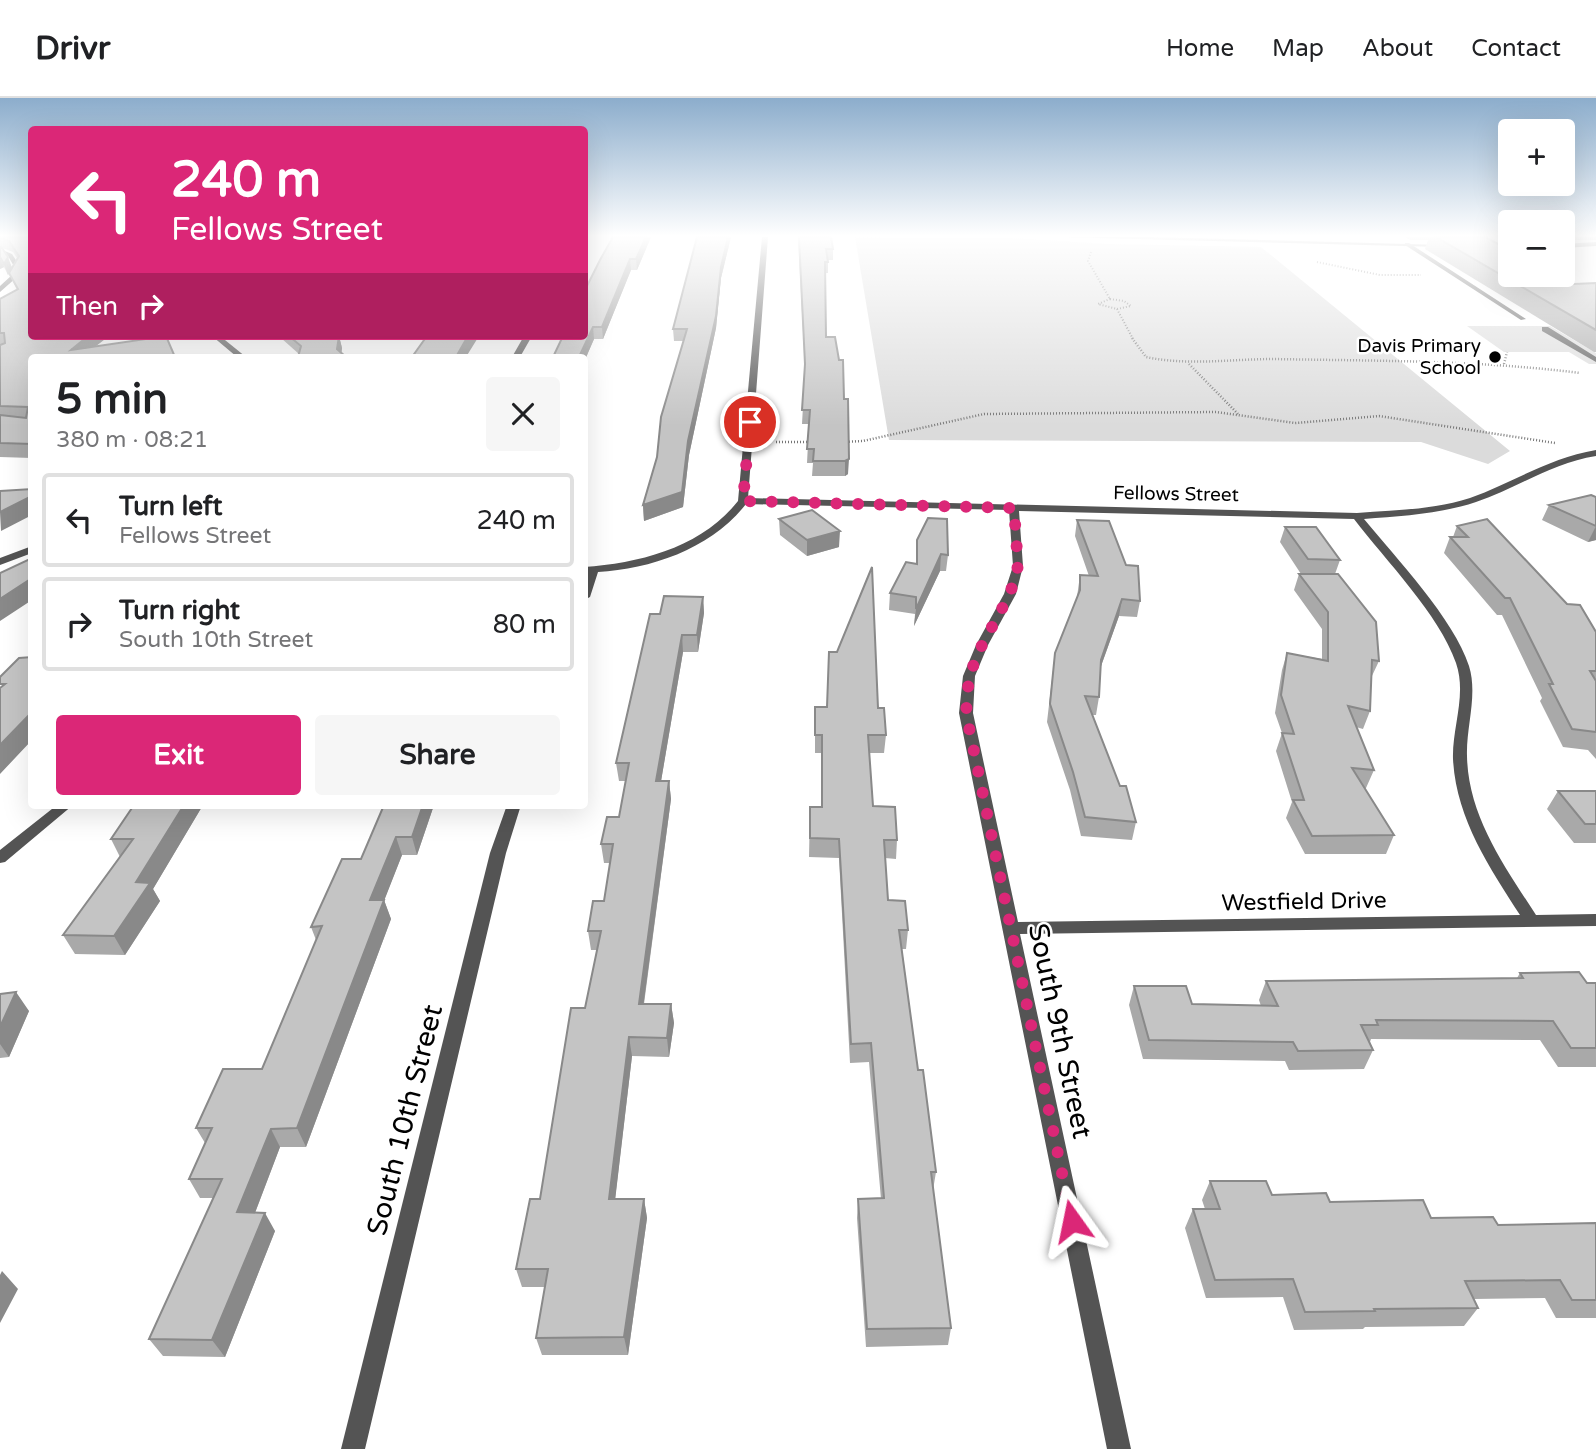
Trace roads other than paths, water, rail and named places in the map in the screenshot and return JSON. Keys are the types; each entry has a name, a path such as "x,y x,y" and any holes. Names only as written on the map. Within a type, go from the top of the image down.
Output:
{"street":[{"path":"589,570 639,561 693,544 734,516 743,501 760,300"},
{"path":"1493,300 1523,319"},
{"path":"1545,328 1596,360"},
{"path":"221,340 238,354"},
{"name":"Fellows Street","path":"743,501 1357,516 1429,511 1472,500 1548,464 1596,453"},
{"name":"South 9th Street","path":"1014,508 1018,566 1010,594 982,645 969,676 966,713 1119,1449"},
{"path":"1357,516 1446,633 1463,665 1467,698 1460,729 1460,762 1465,800 1488,854 1532,921"},
{"path":"0,562 28,551"},
{"path":"0,858 61,809"},
{"name":"South 10th Street","path":"353,1449 498,853 513,809"},
{"name":"Westfield Drive","path":"1012,928 1596,920"}],"place":[{"name":"Davis Primary School","path":"1495,357"}]}
